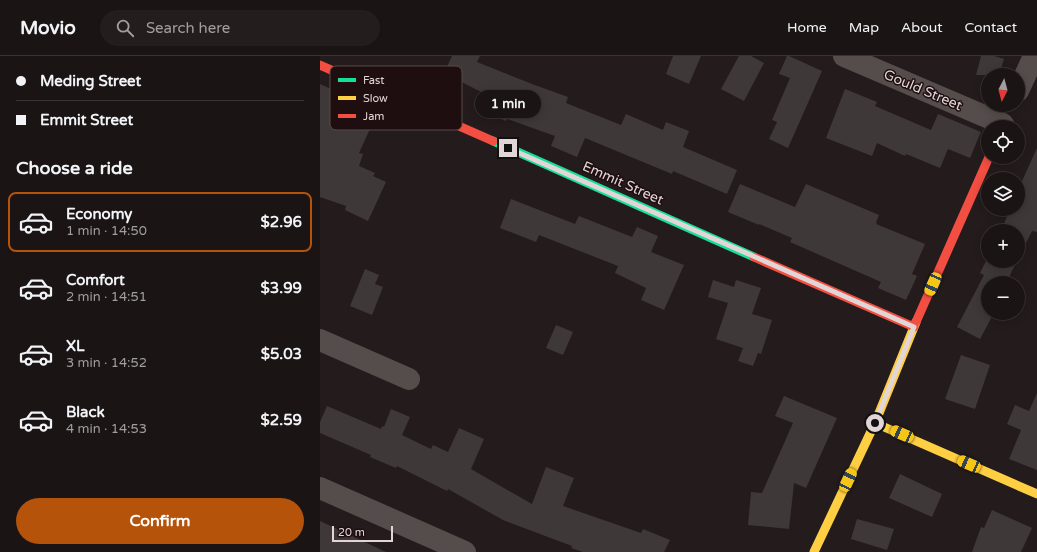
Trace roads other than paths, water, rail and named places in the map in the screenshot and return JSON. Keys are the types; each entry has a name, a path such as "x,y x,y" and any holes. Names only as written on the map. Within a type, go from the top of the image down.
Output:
{"street":[{"name":"Gould Street","path":"844,56 1006,119"},
{"path":"1025,76 1034,56"},
{"name":"Emmit Street","path":"320,65 330,69"},
{"name":"Emmit Street","path":"462,128 914,327"},
{"path":"814,552 875,423 914,327 986,164"},
{"path":"320,340 409,380"},
{"path":"875,423 1037,494"},
{"path":"320,488 465,552"}]}
